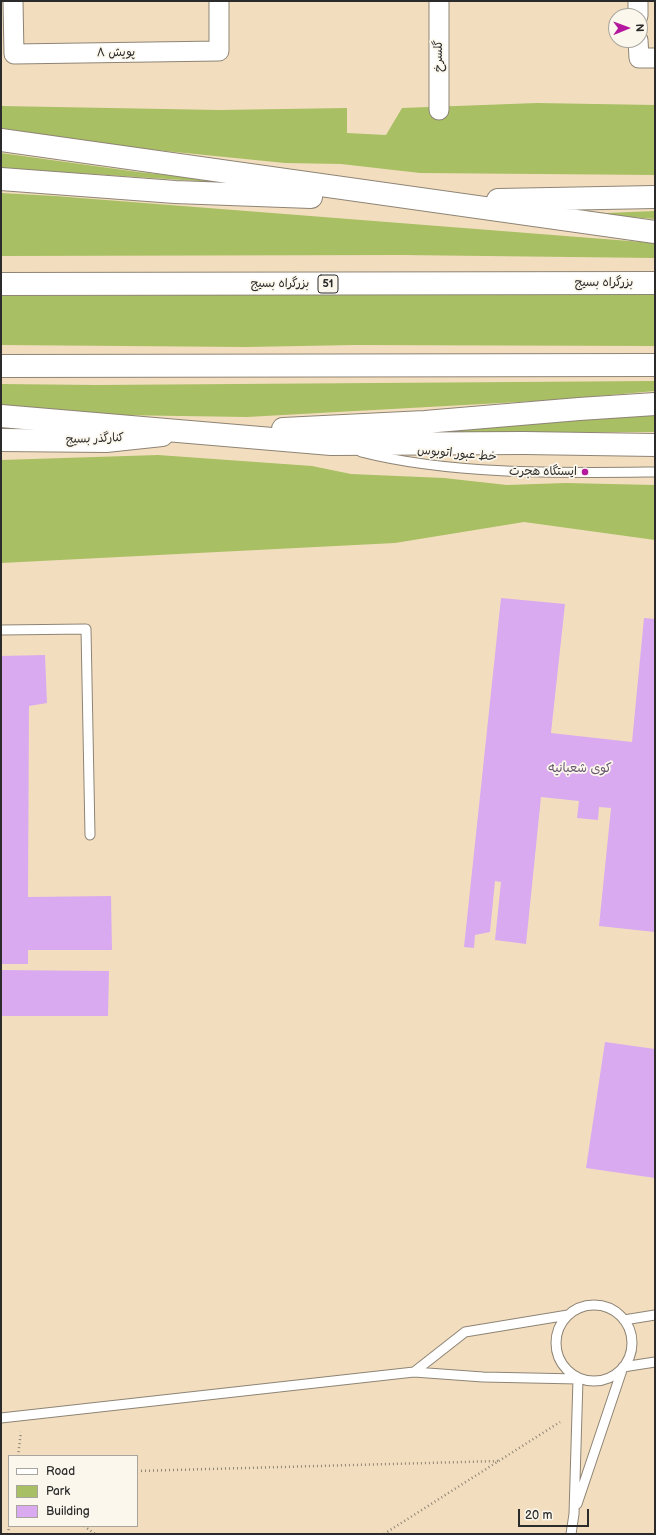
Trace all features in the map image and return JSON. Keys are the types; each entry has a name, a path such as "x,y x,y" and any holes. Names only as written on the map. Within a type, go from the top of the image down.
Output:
{"main road":[{"path":"1,140 424,201 655,232"},
{"path":"1,179 175,192 424,201 655,197"},
{"name":"بزرگراه بسیج","path":"1,284 655,283"},
{"path":"1,366 655,365"},
{"path":"188,433 425,422 655,404"},
{"path":"1,416 330,444 524,443 655,446"},
{"name":"کنارگذر بسیج","path":"1,440 106,441 188,433"}],"street":[{"name":"پویش ۸","path":"13,1 14,54 219,51 219,1"},
{"name":"گلسرخ","path":"439,1 439,110"}],"lane":[{"name":"خط عبور اتوبوس","path":"330,444 394,460 450,466 577,472 655,472"},
{"path":"1,630 86,629 90,835"},
{"path":"574,1514 624,1367 630,1356 632,1344 630,1331 624,1320 615,1312 603,1306 591,1305 578,1308 568,1315 560,1325 556,1337 556,1350 560,1362 567,1372 578,1379"},
{"path":"414,1372 465,1332 568,1315"},
{"path":"624,1320 655,1315"},
{"path":"1,1418 414,1372 483,1377 578,1379 590,1382 603,1381 614,1376 624,1367 655,1362"},
{"path":"571,1534 574,1514 578,1379"}],"path":[{"path":"384,1534 577,1411"},
{"path":"18,1455 23,1415"},
{"path":"138,1471 499,1461"},
{"path":"85,1527 95,1534"}],"green space":[{"path":"537,103 655,105 655,175 420,173 341,164 285,163 165,151 65,139 1,128 1,106 219,110 347,108 347,133 386,135 402,108"},
{"path":"1,153 138,172 273,186 1,168"},
{"path":"1,193 655,243 655,258 401,255 1,256"},
{"path":"519,208 607,213 655,211 655,219"},
{"path":"655,295 655,346 355,345 246,347 1,345 1,296"},
{"path":"655,381 655,391 555,400 247,417 115,415 1,407 1,384 96,385"},
{"path":"655,414 655,432 413,433 633,416"},
{"path":"158,455 312,466 351,474 444,478 507,485 566,483 655,485 655,540 524,522 395,543 1,563 1,460"}],"building":[{"path":"501,598 565,604 551,733 632,742 644,618 655,619 655,932 599,926 611,808 599,807 598,820 577,818 579,801 541,797 526,944 495,940 501,882 495,881 490,932 475,935 474,948 464,947"},
{"path":"45,655 47,703 29,706 28,897 111,896 112,950 28,950 28,964 1,964 1,656"},
{"path":"1,970 109,971 108,1016 1,1016"},
{"path":"605,1042 655,1049 655,1178 586,1168"}],"place":[{"name":"ایستگاه هجرت","path":"585,472"}],"district":[{"name":"کوی شعبانیه","path":"580,769"}]}
